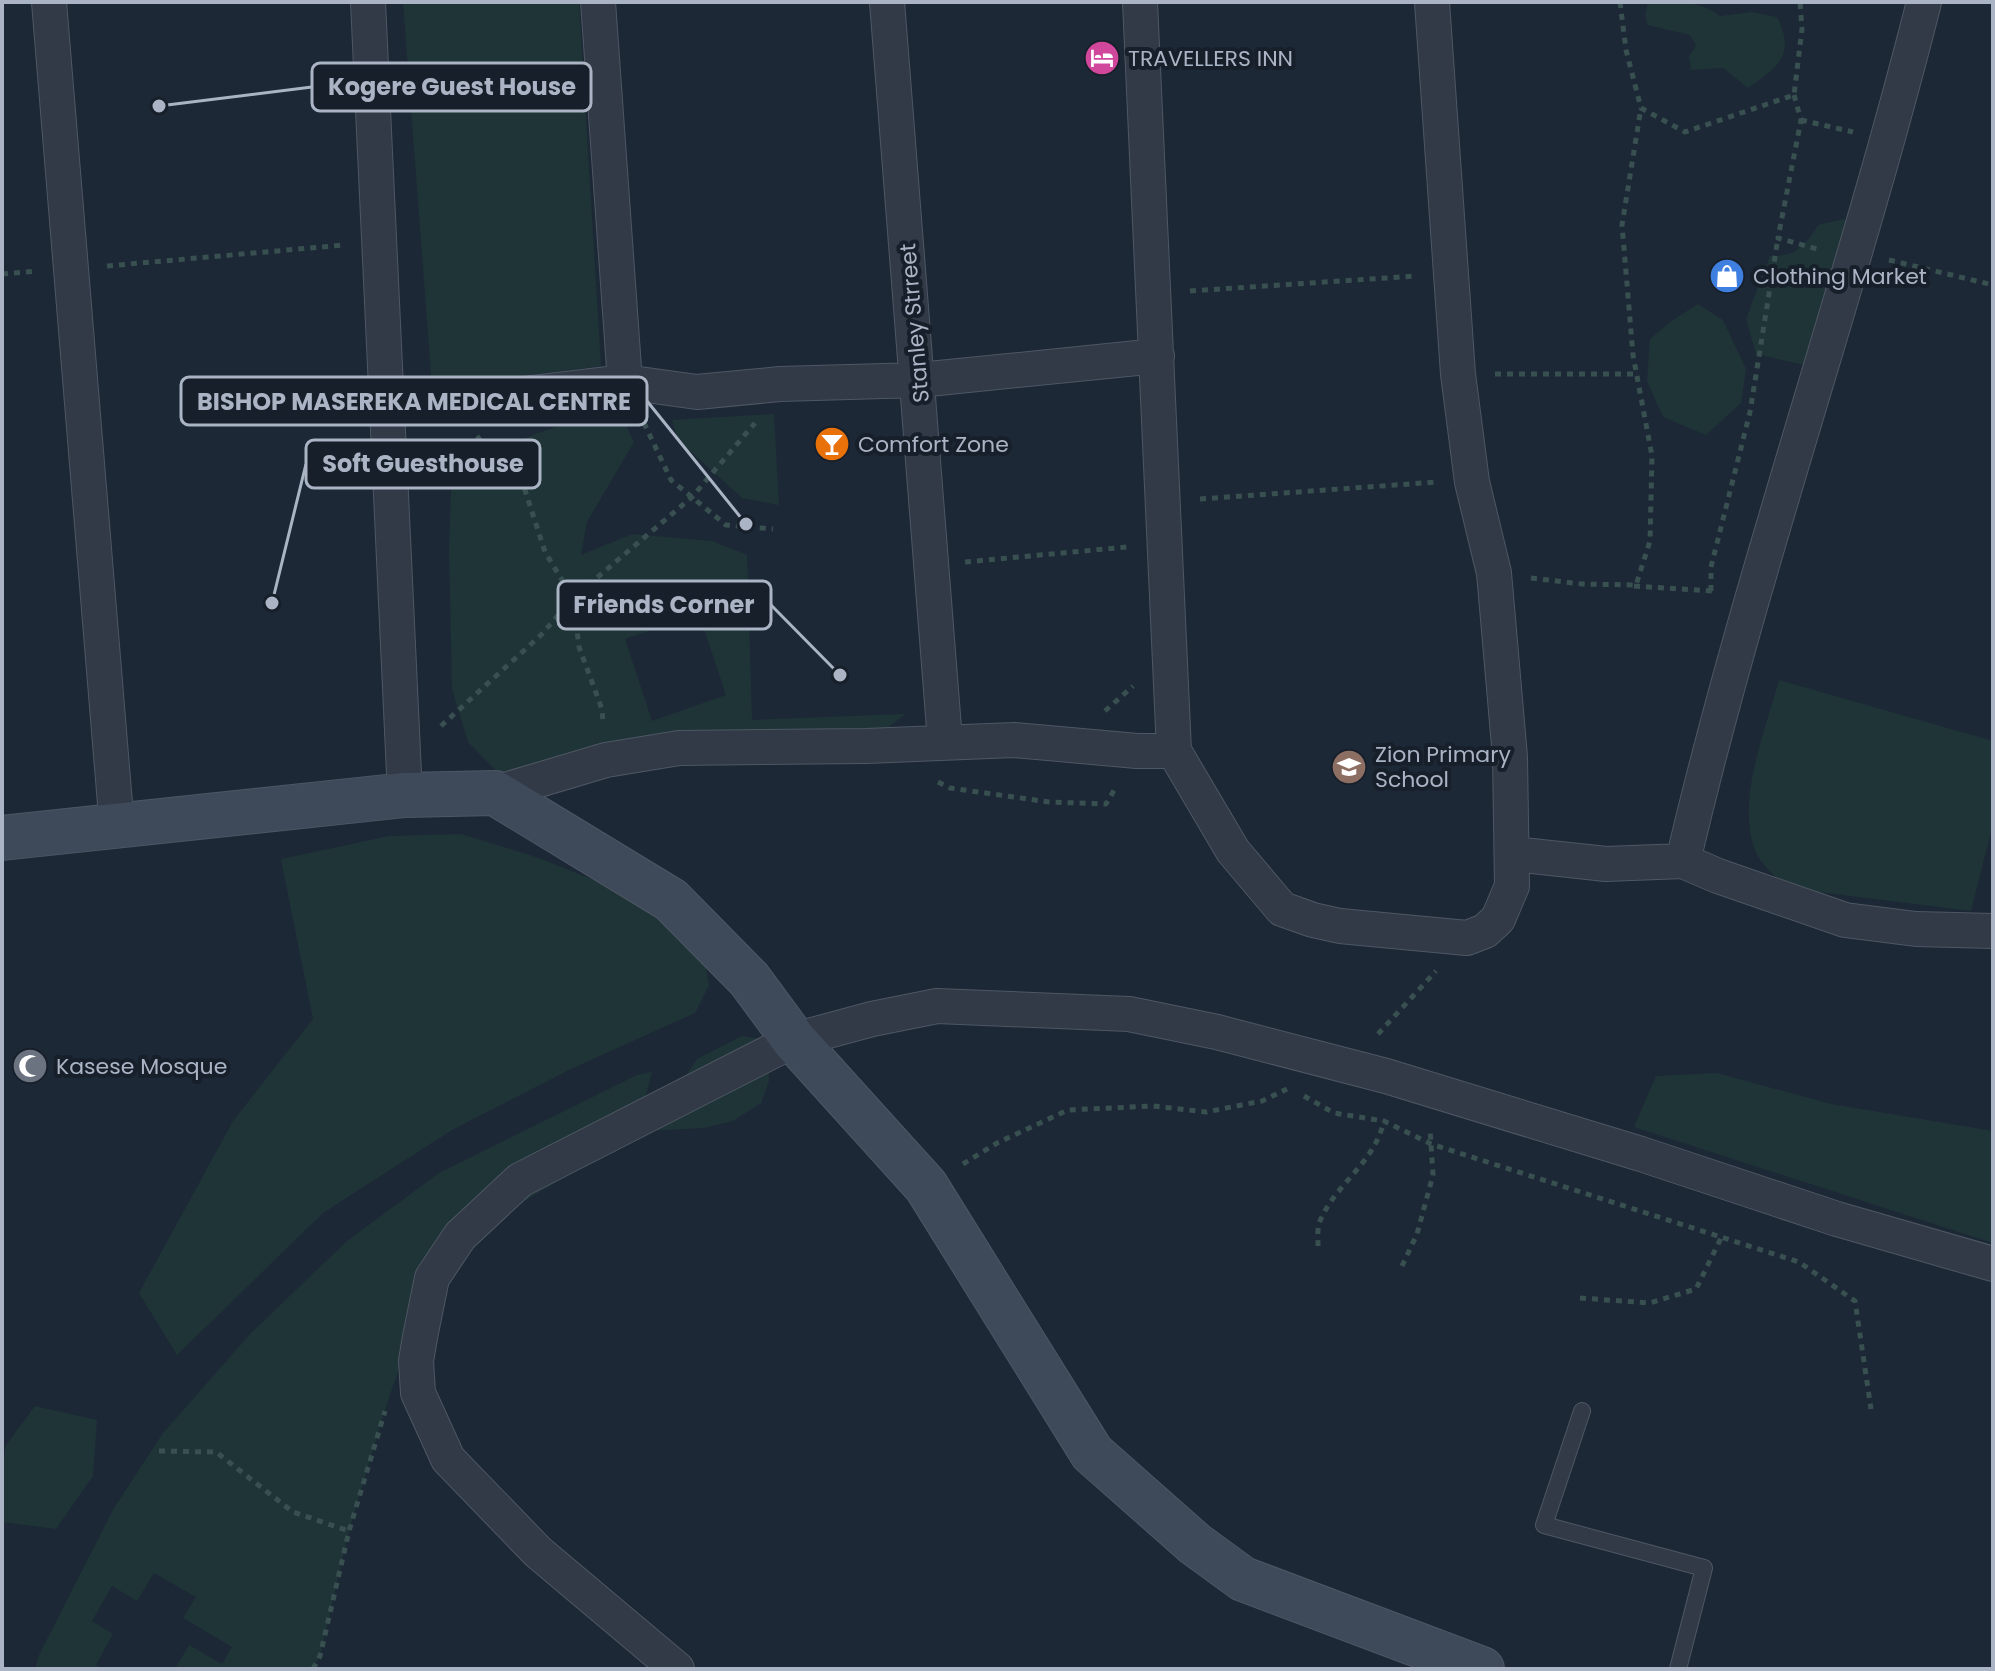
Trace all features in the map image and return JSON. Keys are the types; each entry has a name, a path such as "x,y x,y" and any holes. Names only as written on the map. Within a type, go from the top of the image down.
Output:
{"street":[{"path":"49,2 117,828"},
{"path":"368,2 405,777"},
{"path":"598,2 625,382"},
{"name":"Stanley Strreet","path":"887,2 945,741"},
{"path":"1140,2 1174,751 1233,851 1282,909 1340,926 1467,938 1485,931 1498,919 1512,886 1510,757 1494,573 1472,482 1458,374 1432,2"},
{"path":"1683,861 1751,598 1889,140 1924,2"},
{"path":"388,410 625,382 697,392 780,384 919,380 1157,356"},
{"path":"495,793 606,760 679,748 866,746 1014,740 1137,751 1174,751"},
{"path":"2,838 117,828 405,777 495,793 671,900 749,979 794,1040 926,1186 1092,1453 1195,1544 1243,1579 1482,1669"},
{"path":"1513,854 1606,864 1683,861 1845,920 1916,929 1993,931"},
{"path":"677,1669 538,1552 448,1459 418,1393 416,1361 420,1337 432,1278 460,1236 520,1180 794,1040 937,1006 1129,1014 1217,1032 1386,1076 1641,1154 1837,1219 1993,1264"}],"lane":[{"path":"1582,1411 1544,1525 1704,1568 1678,1669"}],"path":[{"path":"1494,573 1582,584 1636,585 1650,541 1652,456 1637,374 1622,225 1641,108 1626,50 1620,2"},
{"path":"1711,591 1711,567 1750,412 1801,120 1794,95 1802,29 1800,2"},
{"path":"1641,108 1685,132 1794,95"},
{"path":"1801,120 1889,140"},
{"path":"1778,238 1854,260 1894,260 1993,285"},
{"path":"69,269 380,242"},
{"path":"1154,297 1203,289 1452,272"},
{"path":"1458,374 1637,374"},
{"path":"625,382 671,480 726,525 773,529"},
{"path":"405,777 573,598 692,497 762,415 780,384"},
{"path":"453,403 488,450 522,481 545,552 573,598 579,647 602,709 606,760"},
{"path":"1163,495 1198,499 1472,482"},
{"path":"933,565 1165,544"},
{"path":"1617,585 1711,591 1751,598"},
{"path":"1093,713 1107,711 1140,680"},
{"path":"936,781 950,788 1049,802 1106,804 1137,751"},
{"path":"1375,1037 1467,938"},
{"path":"926,1186 997,1143 1068,1110 1153,1106 1206,1112 1262,1101 1289,1088 1308,1055"},
{"path":"1318,1246 1319,1223 1379,1143 1384,1121 1386,1076"},
{"path":"1289,1088 1334,1113 1384,1121 1431,1144 1799,1262 1855,1301 1871,1409"},
{"path":"1402,1266 1417,1234 1433,1175 1427,1088"},
{"path":"1580,1298 1650,1303 1696,1289 1722,1236"},
{"path":"313,1669 320,1656 349,1531 386,1407"},
{"path":"159,1451 216,1452 293,1512 349,1531"}],"green space":[{"path":"403,2 579,2 601,366 432,387"},
{"path":"1648,2 1696,5 1720,16 1752,12 1777,17 1785,41 1781,58 1776,66 1748,88 1723,68 1691,70 1689,56 1696,46 1690,35 1648,25 1645,16"},
{"path":"1844,219 1865,229 1808,366 1756,354 1746,319 1770,256 1793,252 1809,239 1818,225"},
{"path":"1698,304 1723,320 1746,369 1741,403 1706,435 1663,417 1647,381 1650,339"},
{"path":"774,414 779,505 742,498 678,440 672,420"},
{"path":"621,415 634,442 587,522 581,555 632,534 712,541 747,555 752,720 905,714 878,736 507,782 468,742 452,689 451,490 484,462 521,440 556,427","holes":["699,614 726,695 652,721 625,639"]},
{"path":"1779,680 1993,741 1993,824 1971,911 1786,888 1761,861 1752,842 1750,796 1759,746"},
{"path":"461,834 539,858 619,890 701,941 709,985 695,1013 571,1069 452,1130 323,1213 177,1355 139,1293 233,1121 313,1019 281,859 389,836"},
{"path":"742,1036 768,1040 769,1081 761,1103 733,1121 704,1128 648,1131 697,1059"},
{"path":"652,1072 640,1118 577,1170 499,1216 434,1265 384,1413 349,1531 320,1656 313,1669 175,1669 189,1645 222,1664 232,1647 183,1618 196,1597 154,1573 137,1601 112,1586 92,1621 113,1634 96,1665 102,1669 35,1669 39,1655 114,1508 163,1433 251,1333 347,1241 439,1173 637,1075"},
{"path":"1717,1073 1831,1104 1993,1131 1993,1243 1634,1127 1656,1076"},
{"path":"35,1406 97,1420 93,1476 56,1529 2,1522 2,1472 6,1445"}],"place":[{"name":"TRAVELLERS INN","path":"1102,58"},
{"name":"Kogere Guest House","path":"159,106"},
{"name":"Clothing Market","path":"1727,276"},
{"name":"Comfort Zone","path":"832,444"},
{"name":"BISHOP MASEREKA MEDICAL CENTRE","path":"746,524"},
{"name":"Soft Guesthouse","path":"272,603"},
{"name":"Friends Corner","path":"840,675"},
{"name":"Zion Primary School","path":"1349,767"},
{"name":"Kasese Mosque","path":"30,1066"}]}
